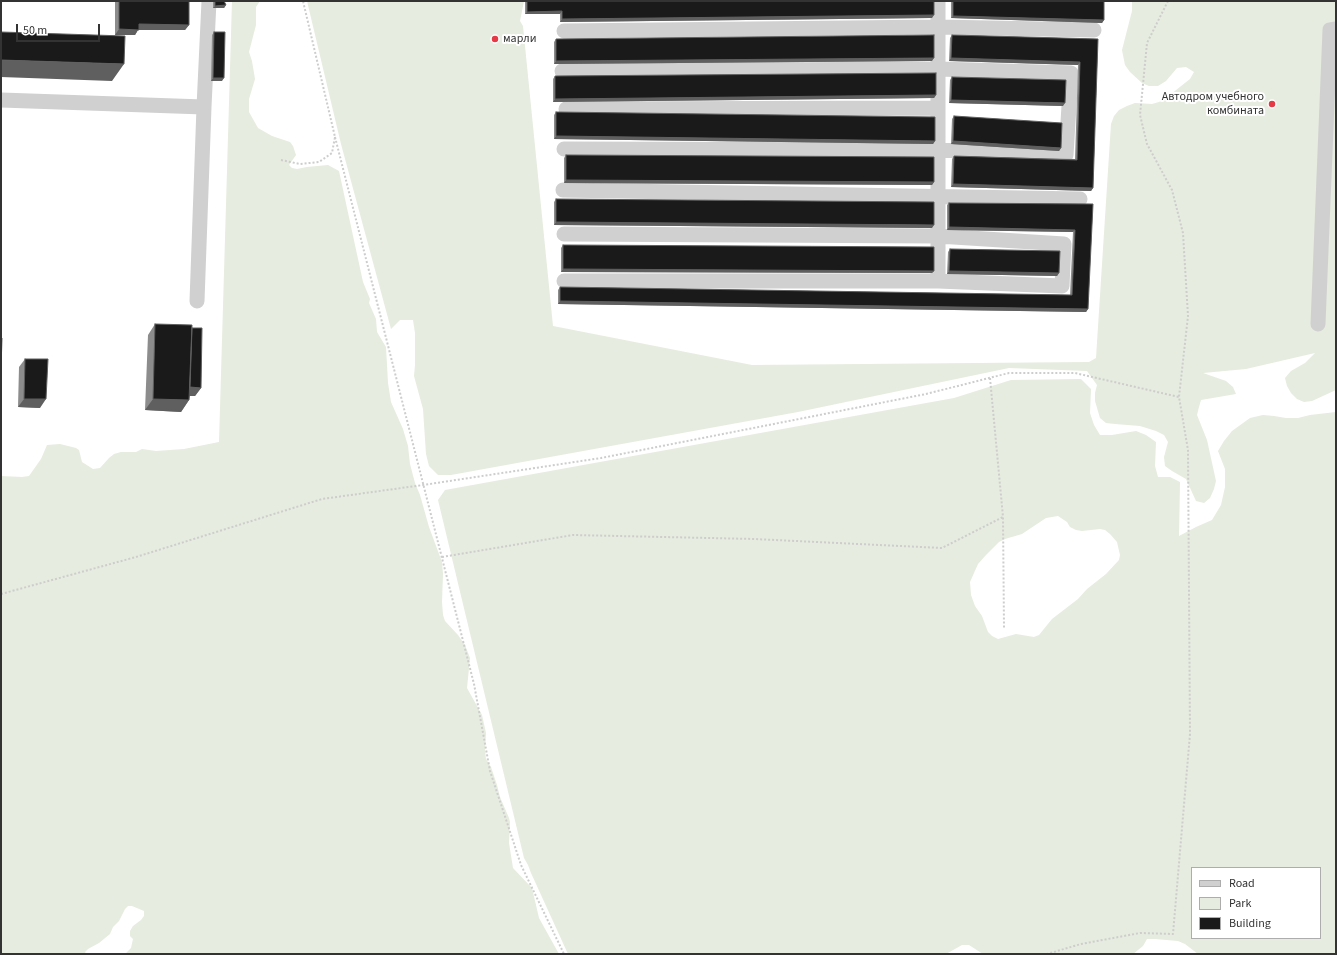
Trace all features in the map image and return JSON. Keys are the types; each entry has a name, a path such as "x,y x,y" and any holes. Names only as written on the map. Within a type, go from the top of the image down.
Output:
{"lane":[{"path":"197,301 209,1"},
{"path":"938,1 938,281"},
{"path":"564,31 938,27 1094,30"},
{"path":"1318,324 1330,30 1336,29"},
{"path":"562,71 938,69 1071,72 1066,155 938,150 564,148"},
{"path":"1,100 204,107"},
{"path":"566,108 938,108"},
{"path":"563,190 1080,199"},
{"path":"564,234 938,236 1064,244 1062,286 938,281 564,281"}],"path":[{"path":"303,1 335,137 474,684 490,771 521,865 564,954"},
{"path":"1047,954 1081,944 1140,933 1173,934 1190,734 1188,450 1179,397 1188,316 1183,233 1172,190 1147,144 1140,115 1147,43 1168,1"},
{"path":"281,160 300,164 319,162 332,152 335,137"},
{"path":"1,594 136,557 322,499 601,458 926,394 1009,372 1075,373 1179,397"},
{"path":"990,378 1003,517 1004,628"},
{"path":"442,557 573,535 754,539 942,548 1003,517"}],"green space":[{"path":"232,1 260,1 256,7 256,25 249,52 255,79 249,99 249,112 258,128 272,136 290,142 296,155 289,165 292,168 297,169 328,165 339,171 363,282 370,299 369,303 376,319 377,332 386,347 388,383 391,402 403,429 415,483 442,562 443,615 445,621 465,645 470,658 467,688 482,715 486,733 486,759 491,767 500,797 509,818 509,843 513,868 532,888 539,918 559,954 125,954 131,948 133,939 130,936 130,931 133,926 144,916 144,911 128,906 119,921 113,927 110,934 99,943 88,949 85,952 86,954 1,954 1,476 29,476 41,459 47,445 60,444 76,448 79,450 82,462 93,469 100,468 114,454 121,452 136,452 142,449 156,451 184,449 219,442"},
{"path":"307,1 524,1 520,21 523,26 553,326 752,365 1089,362 1096,358 1111,124 1114,116 1119,110 1135,103 1152,104 1159,102 1190,79 1194,72 1186,67 1177,68 1166,81 1158,86 1149,86 1142,83 1130,72 1125,65 1122,50 1132,11 1132,1 1336,1 1336,390 1312,401 1304,402 1297,399 1287,386 1285,378 1291,371 1305,363 1315,353 1246,369 1203,373 1226,381 1233,387 1236,394 1201,400 1197,415 1207,440 1216,481 1210,498 1204,503 1196,501 1186,479 1165,466 1164,457 1168,442 1164,435 1140,426 1106,423 1100,418 1095,401 1097,385 1087,371 1009,368 798,412 451,475 438,475 429,466 426,454 423,409 414,376 415,333 413,320 400,320 391,329 341,144"},
{"path":"1081,379 1091,389 1090,413 1094,425 1100,435 1112,435 1136,431 1146,435 1156,442 1155,466 1158,477 1170,477 1180,482 1179,536 1212,520 1221,505 1225,487 1225,469 1218,451 1232,431 1250,418 1263,415 1298,418 1336,412 1336,954 1198,954 1185,944 1178,941 1147,939 1143,946 1133,954 983,954 969,945 962,945 946,954 568,954 524,858 438,500 445,490 954,398 1011,380","holes":["1058,516 1067,522 1070,527 1076,530 1105,530 1117,542 1120,555 1119,560 1078,599 1052,619 1039,635 1034,637 1016,634 998,639 992,636 988,632 982,616 975,606 971,595 970,582 978,564 999,542 1022,534 1046,518"]}],"building":[{"path":"119,1 189,1 189,25 139,24 139,30 119,29"},
{"path":"215,1 224,1 226,5 215,6"},
{"path":"527,1 934,1 934,15 562,19 562,11 527,12"},
{"path":"953,1 1104,1 1104,20 953,16"},
{"path":"1,32 125,36 124,64 1,60"},
{"path":"214,32 225,32 224,78 213,78"},
{"path":"934,35 934,58 556,61 556,39"},
{"path":"952,35 1098,39 1093,188 953,184 954,156 1077,160 1080,62 951,58"},
{"path":"936,73 936,95 555,99 555,76"},
{"path":"952,77 1066,80 1065,103 951,100"},
{"path":"556,112 935,117 935,141 556,136"},
{"path":"954,116 1062,123 1061,148 953,141"},
{"path":"566,155 934,157 934,182 566,180"},
{"path":"556,199 934,202 934,225 556,222"},
{"path":"949,203 1093,204 1088,309 560,301 560,287 1072,295 1075,230 949,227"},
{"path":"563,245 934,247 934,271 563,269"},
{"path":"950,249 1060,251 1059,273 949,271"},
{"path":"155,324 192,325 189,400 153,399"},
{"path":"192,328 202,328 201,388 190,387"},
{"path":"1,338 2,338 1,368"},
{"path":"25,359 48,359 46,399 24,399"}],"place":[{"name":"марли","path":"495,39"},
{"name":"Автодром учебного комбината","path":"1272,104"}]}
